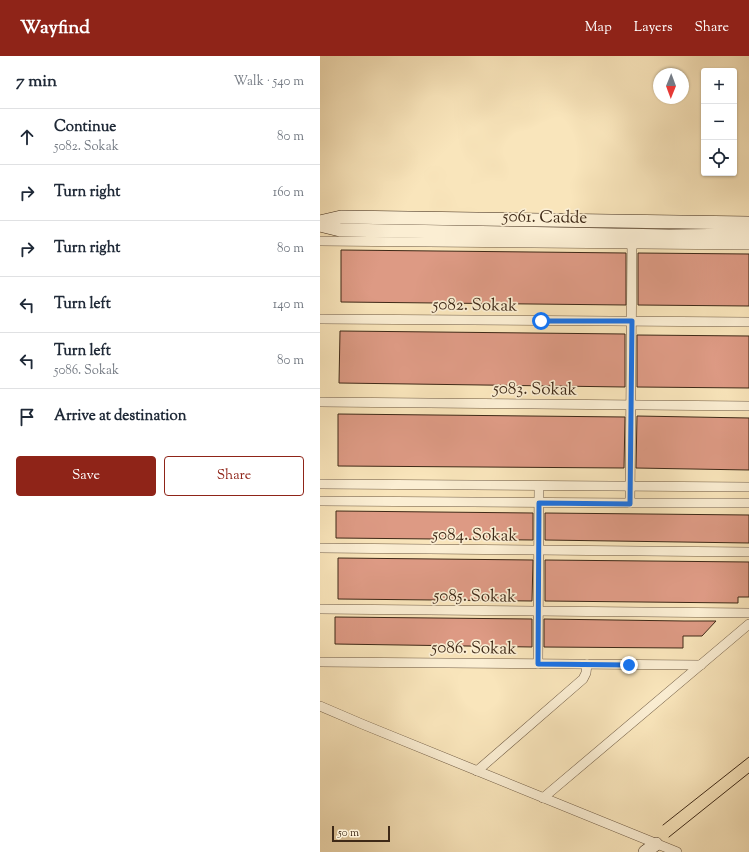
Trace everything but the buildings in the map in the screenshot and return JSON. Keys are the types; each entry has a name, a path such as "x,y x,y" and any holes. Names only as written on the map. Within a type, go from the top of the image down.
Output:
{"street":[{"path":"320,222 341,224"},
{"name":"5061. Cadde","path":"341,224 749,223"},
{"path":"320,225 341,224"},
{"name":"5061. Cadde","path":"341,224 632,239 749,235"},
{"path":"630,504 632,239"},
{"path":"320,241 632,239 749,245"},
{"name":"5082. Sokak","path":"320,319 749,322"},
{"name":"5083. Sokak","path":"320,402 749,406"},
{"path":"320,484 749,487"},
{"path":"538,664 540,486"},
{"path":"320,501 630,504 749,503"},
{"name":"5084. Sokak","path":"320,548 749,552"},
{"name":"5085. Sokak","path":"320,610 749,613"},
{"path":"543,798 749,624"},
{"name":"5086. Sokak","path":"320,662 701,665"},
{"path":"477,771 583,679 586,673 587,664"},
{"path":"320,706 676,852"},
{"path":"645,852 656,844"}],"tram line":[{"path":"663,825 749,757"},
{"path":"669,837 749,773"}],"route":[{"path":"541,321 632,321 630,504 539,503 538,664 629,665"}]}
